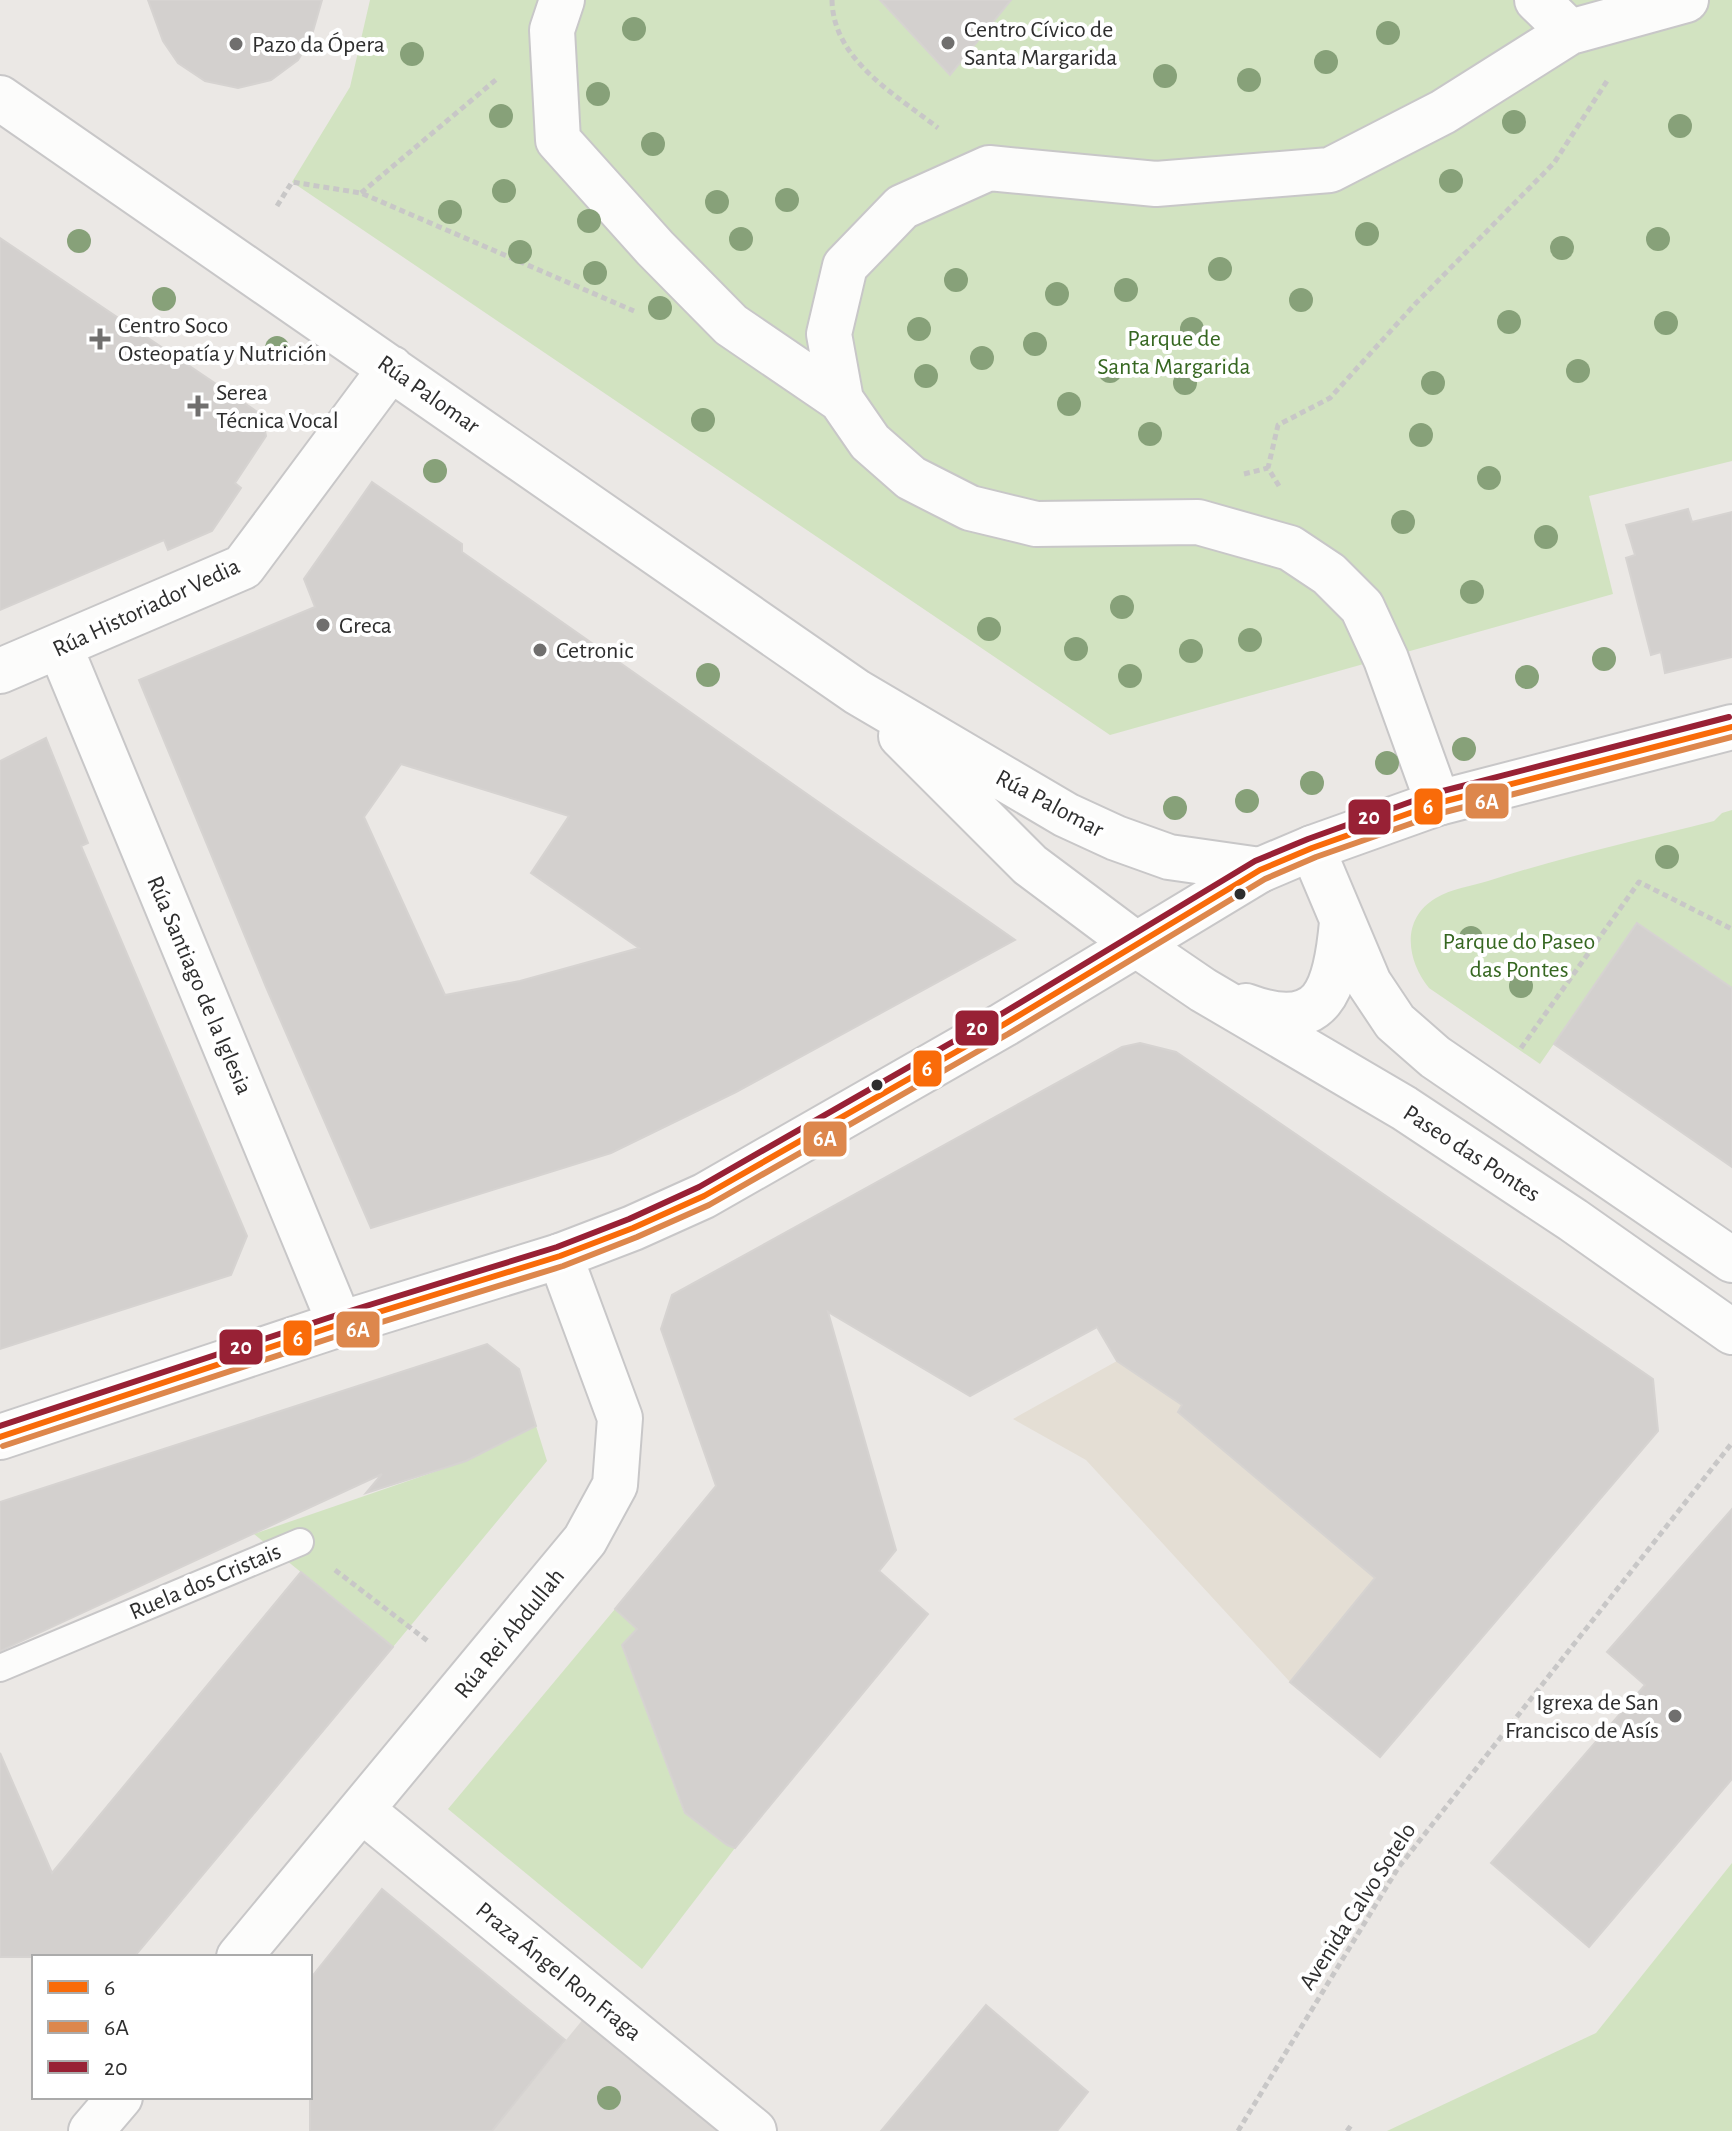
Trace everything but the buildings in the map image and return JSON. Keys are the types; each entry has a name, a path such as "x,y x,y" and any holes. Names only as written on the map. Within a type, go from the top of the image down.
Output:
{"street":[{"path":"1537,0 1570,32"},
{"path":"841,400 829,334 845,266 902,207 989,168 1156,184 1330,170 1443,112 1570,32 1669,5"},
{"path":"557,15 558,140 655,248 731,325 841,400 870,442 911,478 970,508 1036,524 1198,522 1290,548 1329,574 1362,607 1386,659 1438,803"},
{"name":"Rúa Palomar","path":"0,98 857,692 1066,815 1116,838 1169,857 1260,870"},
{"name":"Rúa Historiador Vedia","path":"0,671 243,567 391,368"},
{"name":"Rúa Santiago de la Iglesia","path":"60,647 340,1324"},
{"name":"Rúa Palomar","path":"857,692 1030,865 1137,945"},
{"path":"0,1437 340,1324 560,1256 704,1196 1137,945 1260,870 1312,848 1438,803 1732,727"},
{"name":"Paseo das Pontes","path":"1312,848 1369,983 1395,1022 1425,1048 1732,1260"},
{"name":"Paseo das Pontes","path":"1203,990 1268,1014 1293,1016 1309,1012 1327,995 1338,960 1342,922"},
{"name":"Paseo das Pontes","path":"1137,945 1203,990 1404,1108 1573,1220 1732,1332"},
{"name":"Rúa Rei Abdullah","path":"241,1955 585,1540 615,1485 620,1418 560,1256"},
{"name":"Praza Ángel Ron Fraga","path":"363,1811 754,2131"},
{"path":"91,2131 118,2099"}],"lane":[{"name":"Ruela dos Cristais","path":"0,1668 300,1542"}],"path":[{"path":"832,0 833,17 843,47 882,83 989,168"},
{"path":"1278,425 1330,398 1415,304 1554,163 1669,5"},
{"path":"361,193 557,15"},
{"path":"277,206 292,182 361,193 637,312"},
{"path":"1514,1058 1639,882 1732,929"},
{"name":"Avenida Calvo Sotelo","path":"1238,2131 1398,1868 1732,1443"},
{"name":"Ruela dos Cristais","path":"300,1542 433,1645"},
{"path":"1347,2131 1352,2124"}],"shaded area":[{"path":"1117,1361 1182,1405 1464,1468 1401,1732 1380,1757 1290,1682 1086,1460 1013,1419"},
{"path":"597,2002 754,2131 492,2131"}],"green space":[{"name":"Parque de Santa Margarida","path":"370,0 1732,0 1732,461 1589,496 1613,594 1110,735 292,182 350,87"},
{"name":"Parque do Paseo das Pontes","path":"1732,810 1732,988 1637,923 1540,1064 1429,988 1416,966 1412,953 1412,929 1424,907 1442,895 1572,856 1714,821 1722,813"},
{"path":"536,1426 547,1461 393,1647 254,1534 466,1461"},
{"path":"615,1609 637,1629 622,1646 684,1812 735,1848 642,1969 448,1809"},
{"path":"1732,1863 1732,2131 1387,2131 1596,2033"}],"transit line":[{"name":"20","path":"0,1426 337,1315 557,1247 629,1219 699,1187 998,1016 1255,861 1435,793 1729,717"},
{"name":"6","path":"0,1437 340,1324 560,1256 633,1228 704,1196 1003,1025 1260,870 1312,848 1438,803 1732,727"},
{"name":"6A","path":"3,1446 343,1334 563,1266 637,1237 709,1205 1008,1034 1265,879 1316,857 1441,813 1732,737"}],"place":[{"name":"Centro Cívico de Santa Margarida","path":"948,43"},
{"name":"Pazo da Ópera","path":"236,44"},
{"name":"Centro Soco Osteopatía y Nutrición","path":"100,339"},
{"name":"Serea Técnica Vocal","path":"198,406"},
{"name":"Greca","path":"323,625"},
{"name":"Cetronic","path":"540,650"},
{"name":"Igrexa de San Francisco de Asís","path":"1675,1716"}]}
